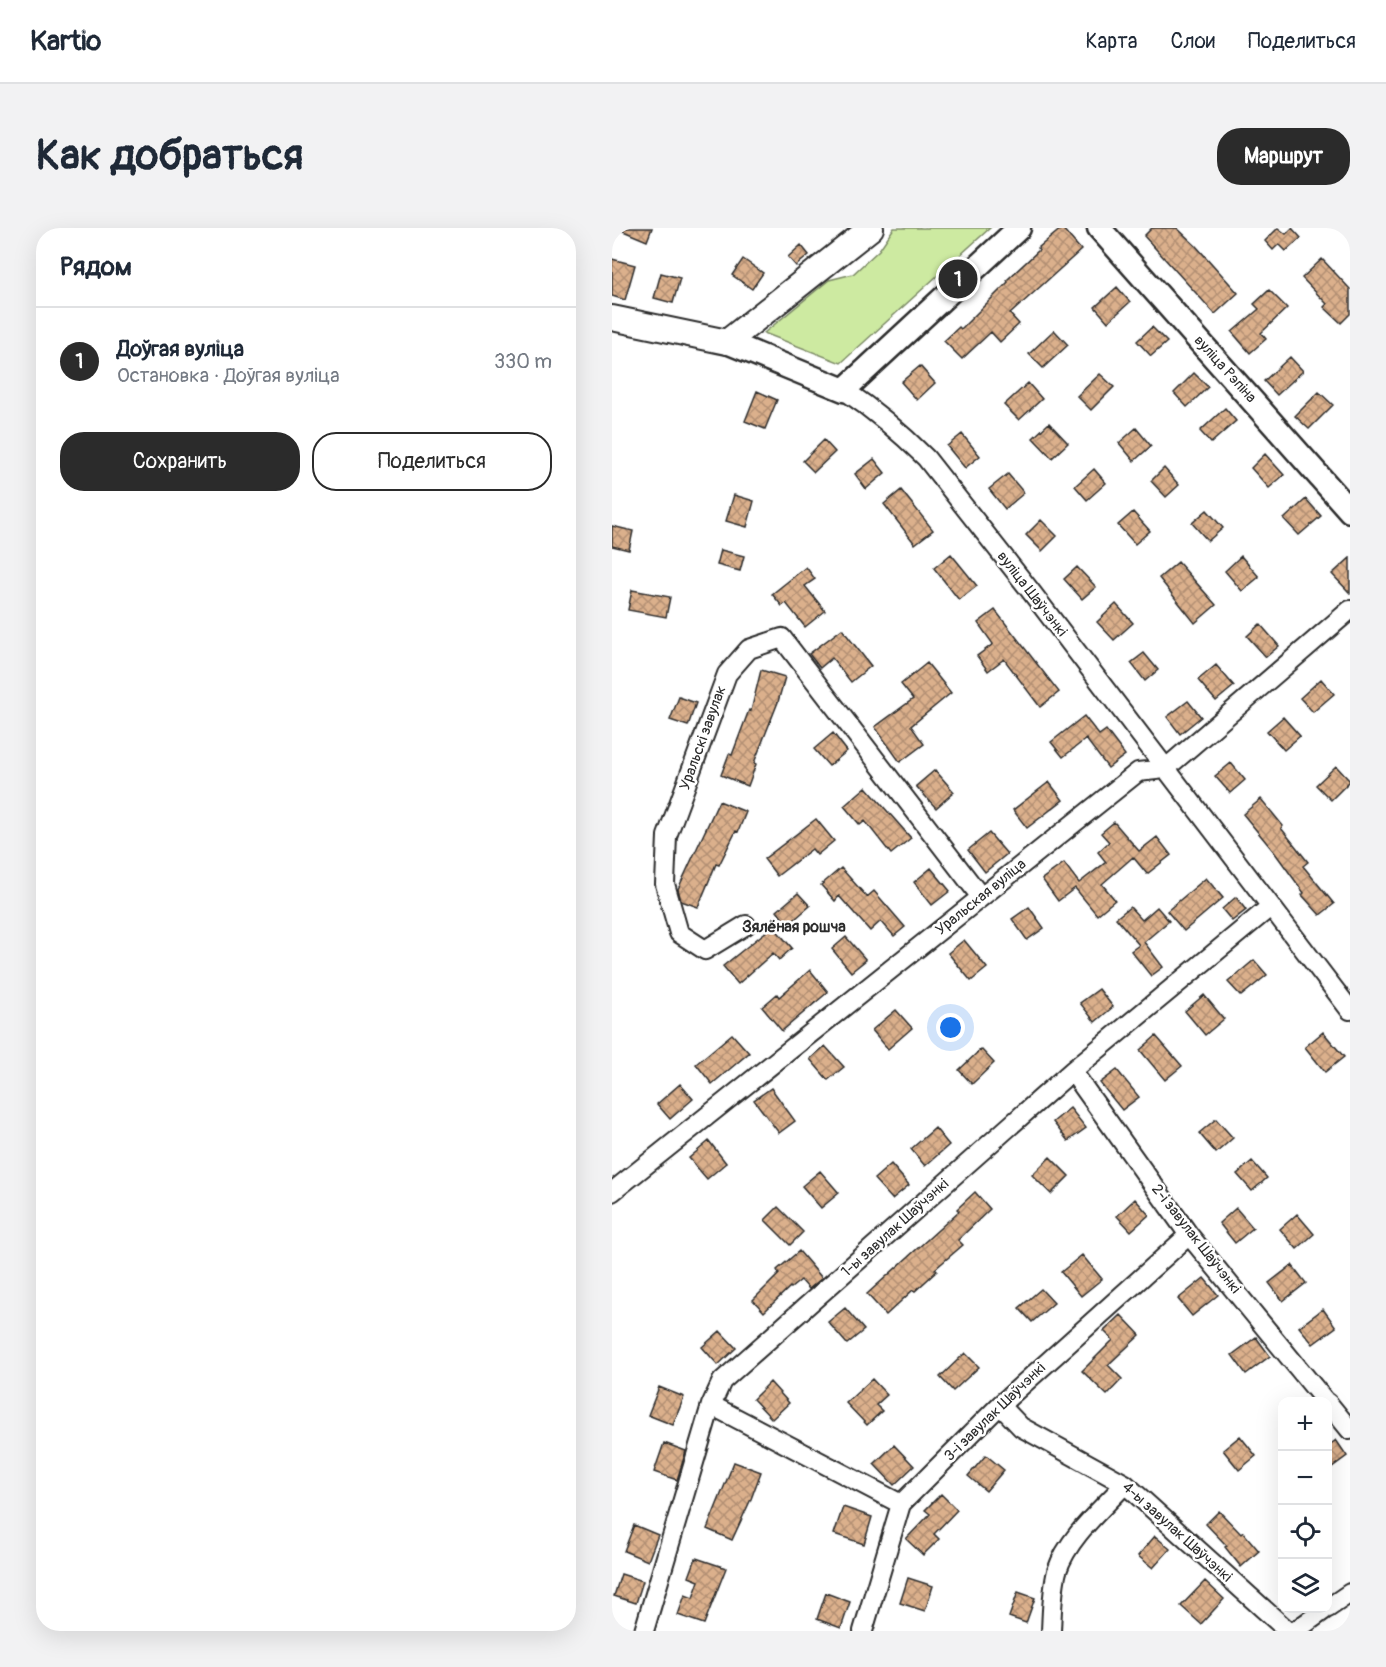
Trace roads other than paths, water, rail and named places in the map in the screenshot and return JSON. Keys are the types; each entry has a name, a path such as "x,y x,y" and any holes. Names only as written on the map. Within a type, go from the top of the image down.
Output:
{"main road":[{"path":"727,342 871,228"},
{"name":"вуліца Шаўчэнкі","path":"612,318 727,342"}],"street":[{"path":"844,390 1019,228"},
{"name":"вуліца Рэпіна","path":"1099,228 1350,511"},
{"name":"вуліца Шаўчэнкі","path":"727,342 844,390 909,440 926,458 1350,1010"},
{"path":"1165,769 1350,610"},
{"name":"Уральскі завулак","path":"746,925 705,950 679,933 665,884 666,836 727,674 748,649 782,638 981,897"},
{"name":"Уральская вуліца","path":"612,1192 1138,772 1165,769"},
{"name":"1-ы завулак Шаўчэнкі","path":"644,1631 711,1405 722,1381 1072,1071 1270,907"},
{"name":"2-і завулак Шаўчэнкі","path":"1072,1071 1189,1234 1323,1397"},
{"name":"3-і завулак Шаўчэнкі","path":"863,1631 902,1504 1000,1405 1189,1234"},
{"path":"711,1405 902,1504"},
{"name":"4-ы завулак Шаўчэнкі","path":"1000,1405 1021,1427 1125,1484 1288,1631"},
{"name":"2-і завулак Шаўчэнкі","path":"1332,1408 1350,1430"},
{"path":"1051,1631 1057,1570 1072,1542 1125,1484"},
{"path":"1332,1605 1350,1593"},
{"path":"1295,1631 1320,1613"}],"place":[{"name":"Доўгая вуліца","path":"958,279"}],"district":[{"name":"Зялёная рошча","path":"794,927"}]}
